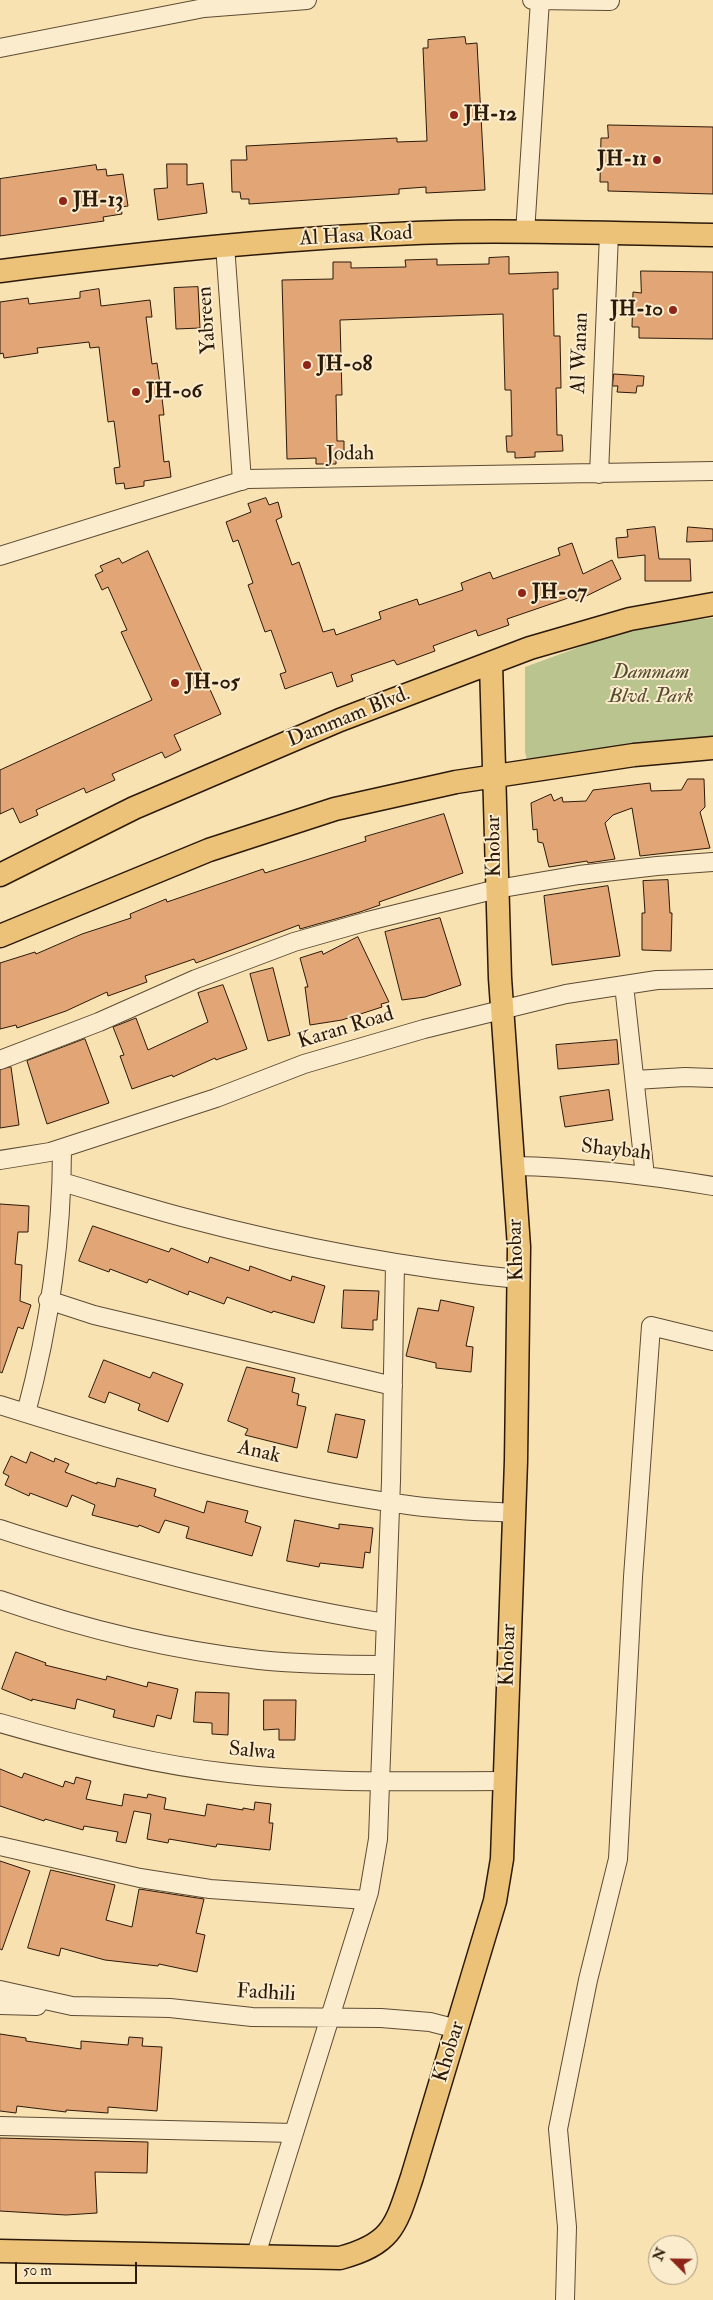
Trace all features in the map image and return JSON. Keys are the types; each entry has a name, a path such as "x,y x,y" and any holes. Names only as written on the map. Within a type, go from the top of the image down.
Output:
{"main road":[{"name":"Al Hasa Road","path":"0,271 146,252 225,245 448,232 713,235"},
{"name":"Dammam Blvd.","path":"0,875 134,808 340,720 530,648 630,619 713,604"},
{"name":"Khobar","path":"0,2251 255,2258 340,2258 364,2252 385,2238 401,2210 457,2029 495,1901 502,1860 514,1513 519,1247 502,1010 496,890 491,663"},
{"path":"0,936 208,850 335,809 456,782 634,755 713,748"}],"street":[{"path":"0,48 204,8 307,0"},
{"path":"532,0 610,1"},
{"path":"525,233 540,0"},
{"name":"Al Wanan","path":"598,474 608,234"},
{"name":"Yabreen","path":"225,245 242,481"},
{"name":"Jodah","path":"0,556 242,481 713,471"},
{"path":"0,1060 99,1022 196,979 294,942 496,890 589,874 713,862"},
{"name":"Karan Road","path":"0,1160 62,1148 216,1098 304,1064 424,1029 566,994 657,980 713,978"},
{"path":"624,985 645,1176"},
{"path":"635,1080 685,1077 713,1078"},
{"path":"26,1413 39,1361 58,1238 62,1182 62,1148"},
{"name":"Shaybah","path":"513,1166 555,1167 645,1176 713,1186"},
{"path":"62,1182 245,1232 395,1264 518,1280"},
{"path":"255,2258 366,1900 378,1839 390,1502 395,1264"},
{"path":"48,1300 94,1315 393,1386"},
{"path":"565,2300 567,2227 558,2128 588,1980 618,1859 632,1586 651,1326 713,1341"},
{"name":"Anak","path":"0,1405 170,1454 318,1489 390,1502 514,1513"},
{"path":"0,1529 128,1566 241,1595 386,1623"},
{"path":"0,1600 105,1632 189,1650 260,1660 384,1665"},
{"name":"Salwa","path":"0,1723 149,1760 228,1773 286,1778 505,1781"},
{"path":"0,1846 140,1878 210,1889 366,1900"},
{"name":"Fadhili","path":"0,1990 72,2006"},
{"name":"Fadhili","path":"0,2005 170,2008 252,2017 381,2018 430,2022 457,2029"},
{"path":"0,2126 294,2133"}],"green space":[{"name":"Dammam Blvd. Park","path":"713,618 713,739 570,752 528,765 525,752 525,667 637,626"}],"building":[{"name":"JH-12","path":"465,37 466,44 477,43 485,190 426,193 426,187 399,189 399,194 249,204 249,199 241,199 240,192 232,192 231,160 247,160 246,146 397,138 397,142 427,141 423,48 428,48 428,40"},
{"name":"JH-11","path":"608,125 713,127 713,194 608,191 608,182 600,182 601,138 608,138"},
{"path":"167,164 187,164 187,185 203,183 207,213 158,220 154,189 167,188"},
{"name":"JH-13","path":"96,165 97,170 106,169 107,176 123,174 128,206 121,207 122,214 103,217 104,221 0,236 0,179"},
{"name":"JH-08","path":"509,257 509,274 558,272 558,289 553,289 554,336 560,336 561,388 556,388 557,435 562,435 563,451 535,452 535,457 515,458 515,452 507,452 506,436 512,436 511,390 505,390 503,314 340,320 342,395 336,395 337,441 344,441 344,457 336,458 336,464 316,464 316,458 287,459 282,280 333,279 333,262 351,262 351,268 406,267 405,260 437,259 437,265 489,264 489,258"},
{"name":"JH-10","path":"641,271 713,272 713,339 639,338 639,327 632,327 633,292 641,293"},
{"path":"198,287 200,328 176,329 174,288"},
{"name":"JH-06","path":"99,289 101,306 150,300 152,317 146,317 152,364 157,363 162,398 164,415 159,415 164,462 169,461 171,477 144,481 144,486 125,489 124,483 116,484 114,468 120,467 114,421 108,422 99,347 90,348 89,342 37,348 38,353 4,358 3,353 0,354 0,302 28,298 29,304 80,298 80,292"},
{"path":"614,374 644,376 643,386 637,386 636,393 617,392 618,386 613,386"},
{"name":"JH-07","path":"266,498 269,505 278,502 282,517 276,520 292,565 299,562 323,632 334,629 336,635 381,619 379,612 417,599 419,605 463,590 461,583 490,572 493,579 560,555 558,548 572,543 583,574 612,560 621,579 576,601 574,596 507,619 509,625 478,636 476,630 433,646 435,651 397,665 394,660 351,675 353,681 337,687 332,672 285,689 280,674 286,672 271,630 265,632 248,585 253,583 238,540 233,542 226,522 251,512 248,504"},
{"path":"655,527 659,559 690,559 691,581 645,581 645,555 618,558 616,538 628,537 627,530"},
{"path":"688,527 713,529 713,541 687,542"},
{"name":"JH-05","path":"148,551 221,714 174,735 181,750 165,758 162,752 112,774 115,780 86,793 84,788 36,810 38,815 20,823 13,808 0,814 0,770 152,700 121,632 127,630 108,587 102,590 95,575 103,571 100,566 119,558 122,563"},
{"path":"688,779 704,779 705,807 700,812 710,848 640,856 632,808 613,815 605,823 615,859 549,867 543,843 538,842 537,829 533,830 531,803 551,794 554,801 562,797 563,802 586,801 593,790 650,783 651,791 681,790"},
{"path":"444,814 463,873 379,902 380,905 360,912 300,929 299,925 196,963 194,959 145,976 147,982 108,996 107,992 66,1011 17,1028 16,1025 0,1029 0,963 35,952 36,954 82,934 131,918 130,914 166,899 167,902 263,869 265,873 366,841 365,837"},
{"path":"668,880 670,913 672,913 671,951 642,950 642,913 645,913 643,881"},
{"path":"608,886 620,956 552,965 544,896"},
{"path":"440,918 461,985 425,997 402,1000 385,932"},
{"path":"358,937 389,1002 381,1004 382,1007 342,1020 310,1025 305,987 308,987 300,958 322,951 323,954"},
{"path":"273,968 290,1035 268,1041 250,974"},
{"path":"223,985 247,1049 216,1060 215,1058 173,1077 172,1075 132,1089 120,1056 124,1055 113,1027 136,1018 148,1050 208,1022 198,993"},
{"path":"85,1039 109,1103 47,1124 27,1061"},
{"path":"617,1040 619,1064 558,1069 556,1045"},
{"path":"11,1067 19,1125 0,1128 0,1070"},
{"path":"609,1090 613,1120 565,1127 560,1097"},
{"path":"0,1204 29,1206 28,1232 18,1232 15,1264 22,1265 20,1301 31,1305 23,1329 18,1327 2,1373 0,1372"},
{"path":"93,1226 169,1252 171,1248 208,1263 210,1257 249,1271 250,1266 291,1281 292,1276 325,1286 314,1323 273,1311 272,1313 227,1297 224,1304 189,1291 188,1295 149,1279 147,1283 110,1269 109,1272 79,1261"},
{"path":"344,1290 379,1291 377,1320 373,1320 373,1330 342,1328"},
{"path":"441,1300 474,1307 466,1346 473,1347 471,1372 436,1368 436,1363 406,1356 418,1308 438,1311"},
{"path":"104,1360 150,1378 153,1372 183,1384 168,1422 138,1410 140,1404 109,1392 105,1403 89,1397"},
{"path":"247,1367 295,1378 292,1392 299,1394 297,1405 306,1407 297,1448 245,1435 248,1429 228,1421"},
{"path":"336,1414 365,1420 357,1458 328,1452"},
{"path":"31,1452 54,1462 55,1458 69,1464 65,1472 97,1484 97,1482 115,1487 117,1478 156,1489 154,1496 204,1513 207,1501 248,1511 245,1522 261,1527 252,1556 186,1538 189,1527 165,1520 159,1533 139,1525 138,1527 92,1515 95,1505 72,1495 67,1507 30,1493 29,1496 5,1485 9,1476 3,1473 11,1456 26,1463"},
{"path":"295,1520 339,1529 339,1524 373,1528 370,1553 365,1552 363,1568 320,1563 319,1567 287,1561"},
{"path":"16,1652 46,1663 45,1665 106,1680 107,1676 147,1687 148,1682 178,1689 171,1719 157,1715 154,1727 113,1717 115,1710 77,1699 75,1709 32,1699 32,1701 2,1689"},
{"path":"196,1692 229,1693 228,1735 212,1734 212,1723 194,1722"},
{"path":"264,1700 296,1700 295,1740 279,1740 279,1729 264,1730"},
{"path":"0,1769 22,1778 24,1773 63,1787 65,1781 74,1784 76,1777 91,1781 86,1799 122,1806 124,1794 147,1798 148,1794 166,1798 164,1809 205,1816 207,1804 254,1810 255,1802 271,1804 269,1823 273,1823 270,1850 217,1844 216,1847 169,1839 168,1843 147,1839 151,1814 134,1811 126,1843 116,1841 118,1832 84,1826 83,1830 45,1819 44,1821 0,1806"},
{"path":"0,1861 30,1871 2,1950 0,1949"},
{"path":"51,1870 115,1885 106,1920 132,1927 139,1889 204,1899 196,1933 205,1935 197,1972 159,1964 158,1966 105,1960 61,1948 59,1956 28,1948"},
{"path":"0,2034 26,2038 26,2041 81,2049 81,2041 128,2045 129,2037 143,2038 142,2046 162,2047 157,2111 108,2107 108,2113 66,2110 66,2112 17,2106 16,2113 0,2111"},
{"path":"0,2138 148,2142 147,2173 95,2172 97,2213 66,2215 0,2211"}],"place":[{"name":"JH-12","path":"454,115"},
{"name":"JH-11","path":"657,160"},
{"name":"JH-13","path":"63,201"},
{"name":"JH-10","path":"673,310"},
{"name":"JH-08","path":"307,365"},
{"name":"JH-06","path":"136,392"},
{"name":"JH-07","path":"522,593"},
{"name":"JH-05","path":"175,683"}]}
